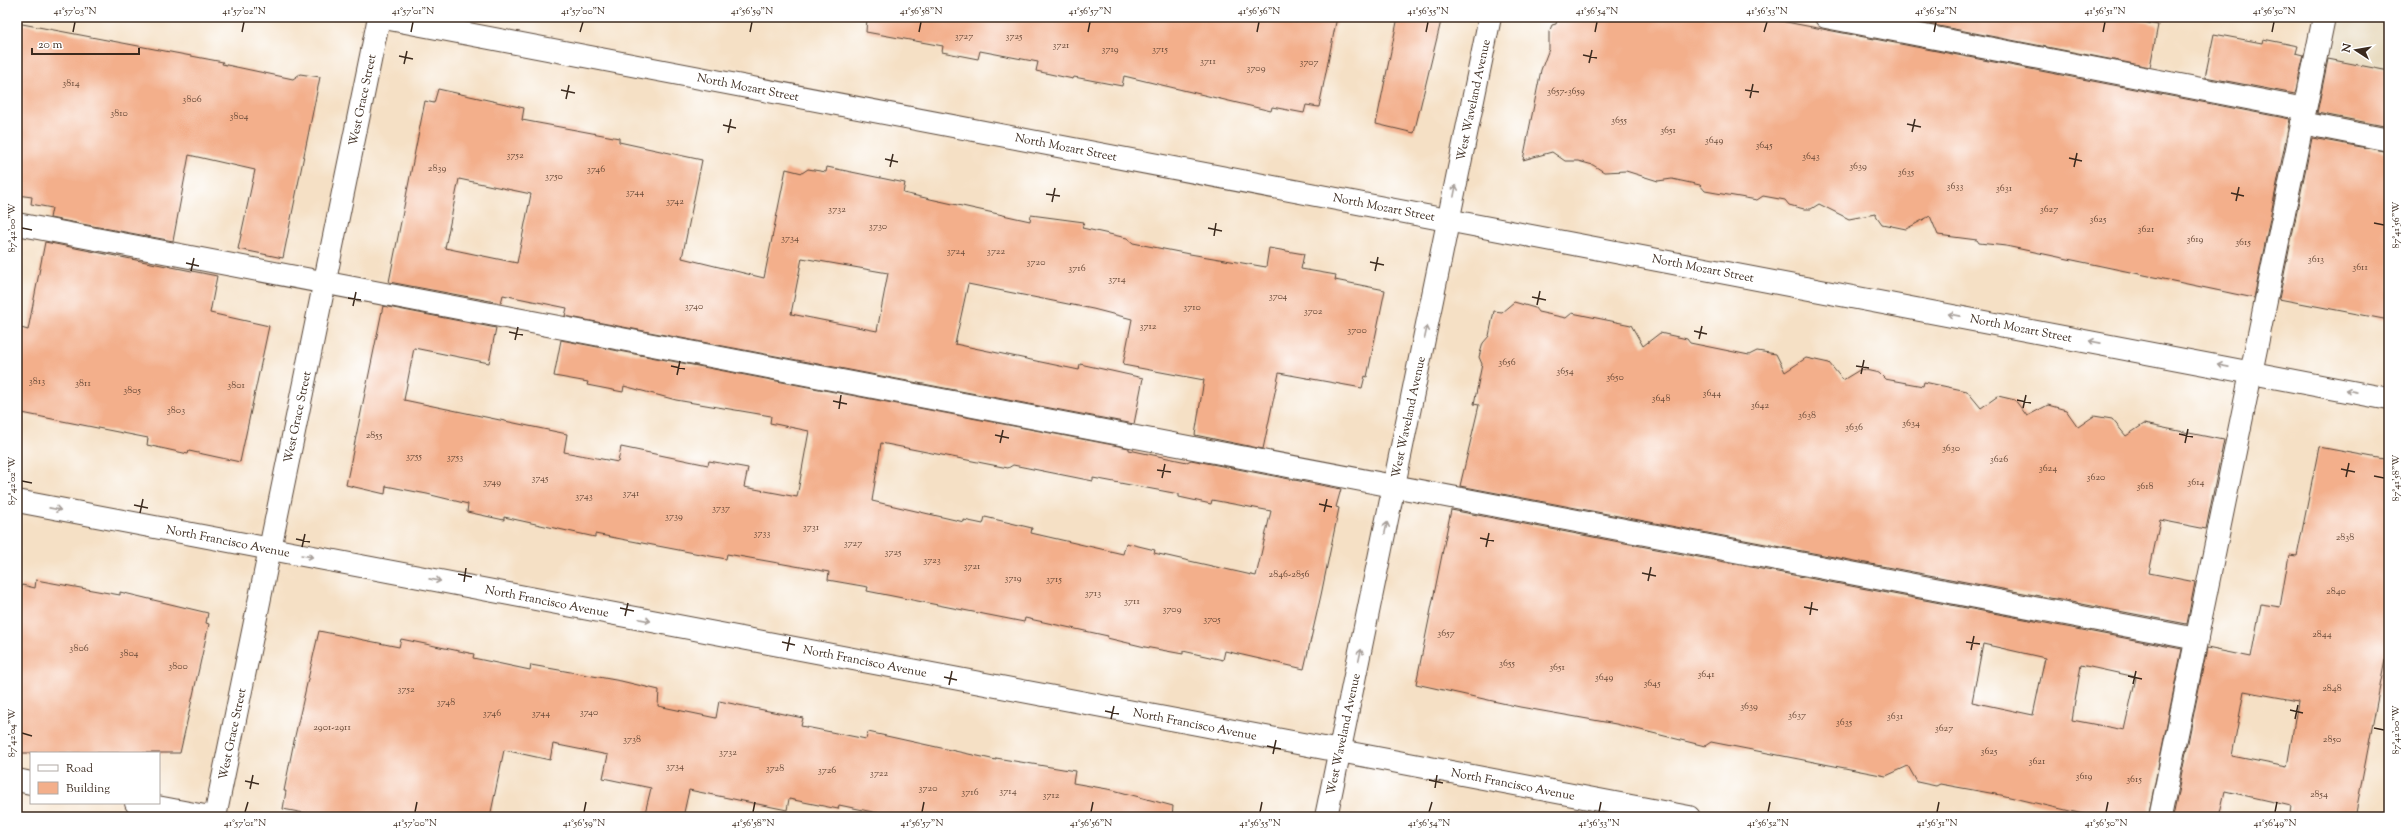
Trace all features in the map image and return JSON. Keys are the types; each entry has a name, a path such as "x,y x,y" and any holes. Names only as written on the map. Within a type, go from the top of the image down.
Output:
{"street":[{"name":"North Mozart Street","path":"379,17 2389,399"},
{"name":"West Grace Street","path":"215,817 379,17"},
{"name":"West Waveland Avenue","path":"1326,817 1490,17"},
{"path":"1826,17 2304,116 2389,140"},
{"path":"2160,817 2324,17"},
{"path":"17,224 2196,639"},
{"name":"North Francisco Avenue","path":"17,501 1689,817"},
{"path":"17,780 30,783"},
{"path":"141,804 210,817"}],"shaded area":[{"path":"2333,17 2389,17 2389,131 2311,114"}],"building":[{"path":"867,17 1271,17 1297,22 1298,17 1337,17 1319,107 1306,105 1304,113 1272,107 1271,111 1124,76 1122,86 1074,77 1073,79 1036,71 1038,62 980,51 978,59 942,52 943,46 866,32"},
{"path":"1398,17 1442,17 1414,133 1376,124"},
{"path":"1558,17 1760,17 2290,119 2254,298 2006,246 1979,243 1977,240 1938,235 1930,216 1906,229 1882,224 1875,214 1849,219 1819,204 1811,209 1804,209 1789,205 1785,200 1763,196 1757,200 1705,191 1700,185 1672,179 1658,181 1626,171 1604,172 1593,165 1578,161 1565,161 1552,152 1523,160 1541,70 1549,49 1549,32 1552,25 1556,24"},
{"path":"1892,17 2118,17 2158,25 2150,67"},
{"path":"17,23 223,62 222,64 293,79 300,74 320,77 283,258 238,249 255,170 189,155 173,241 50,218 52,208 31,204 32,197 17,195"},
{"path":"2214,34 2262,43 2263,39 2298,46 2296,53 2304,55 2295,94 2205,77"},
{"path":"2328,59 2389,71 2389,127 2317,113"},
{"path":"438,89 524,108 522,120 619,138 619,142 702,160 682,258 764,278 786,169 802,173 808,169 826,172 827,167 905,183 903,193 1030,221 1031,215 1084,222 1082,228 1127,238 1133,243 1184,253 1266,267 1269,248 1304,254 1301,269 1336,275 1335,280 1385,290 1367,377 1365,376 1362,388 1279,373 1263,449 1195,435 1204,380 1123,365 1132,319 1093,309 968,284 955,344 1079,370 1080,364 1143,378 1134,424 565,316 567,308 503,295 501,303 389,282 425,101 434,103","holes":["459,179 531,194 517,263 445,248","802,258 888,273 877,331 791,314"]},
{"path":"2312,138 2389,152 2389,320 2279,299"},
{"path":"45,242 217,276 210,313 269,326 240,462 189,451 188,454 147,445 148,438 17,412 17,348 21,328 28,330"},
{"path":"1514,302 1535,308 1538,312 1566,318 1572,313 1631,325 1643,346 1660,333 1687,339 1690,343 1749,355 1757,351 1776,354 1785,372 1806,358 1829,363 1843,380 1861,369 1879,373 1885,379 1923,386 1924,382 1967,391 1981,408 1998,396 2015,400 2027,416 2048,405 2066,410 2078,427 2094,416 2112,419 2126,436 2144,424 2224,440 2206,529 2160,520 2149,573 2195,582 2187,624 1460,486 1479,405 1474,404 1482,364 1479,357 1483,343 1489,336 1494,311 1502,312"},
{"path":"383,306 496,328 489,363 414,348 404,400 567,434 564,452 618,462 621,447 708,465 709,461 748,468 744,487 797,497 809,431 770,423 771,416 676,400 624,386 623,392 587,385 588,382 554,376 561,340 1129,448 1129,450 1187,462 1191,460 1341,489 1336,507 1339,508 1304,669 1225,651 1223,660 1183,651 1183,654 1145,647 1107,638 1108,636 1025,618 1024,622 867,591 868,587 828,580 829,572 727,554 726,559 595,534 595,537 504,517 504,520 467,512 468,504 427,494 386,486 385,494 346,485","holes":["881,443 1008,468 1013,465 1093,481 1093,478 1179,494 1179,497 1211,504 1212,500 1271,511 1256,576 1154,553 1155,550 1126,543 1123,554 1031,533 1032,528 985,517 983,524 964,520 964,522 872,501"]},
{"path":"2319,447 2389,460 2389,661 2385,660 2355,817 2313,817 2290,813 2291,806 2225,791 2219,817 2173,817 2207,648 2251,657 2261,604 2280,607 2289,555 2297,556","holes":["2244,691 2298,701 2287,767 2232,756"]},
{"path":"1451,510 2182,649 2148,817 2096,817 2001,795 1940,784 1936,786 1917,782 1908,766 1886,776 1711,742 1705,746 1616,724 1520,707 1416,684","holes":["1983,644 2045,658 2033,715 1972,702","2081,665 2136,677 2124,730 2072,720"]},
{"path":"36,580 120,595 120,592 208,613 206,623 209,624 180,753 17,753 17,609 22,585 35,588"},
{"path":"319,631 399,647 401,639 474,654 473,658 530,670 531,665 621,681 659,690 658,706 716,718 719,701 803,718 801,726 866,739 868,732 996,760 996,758 1075,771 1073,783 1113,790 1173,806 1172,817 897,817 839,805 838,809 789,799 787,810 689,790 683,817 644,817 651,788 603,778 608,755 553,744 550,760 504,750 490,817 325,817 283,809 286,791 284,791 295,736"}]}
